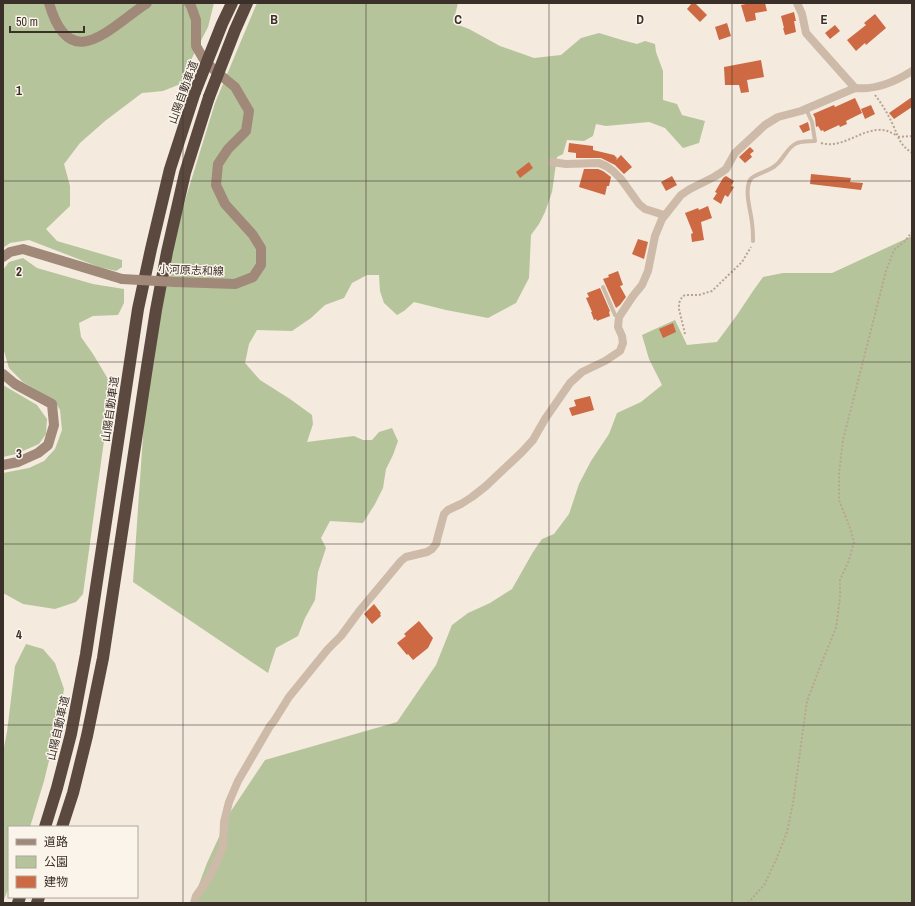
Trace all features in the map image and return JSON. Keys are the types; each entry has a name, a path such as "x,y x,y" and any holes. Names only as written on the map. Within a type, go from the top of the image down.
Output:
{"highway":[{"name":"山陽自動車道","path":"45,826 71,734 86,654 138,309 148,264 170,169 195,92 232,3"},
{"path":"62,826 73,793 103,658 156,310 185,173 208,97 247,3"}],"main road":[{"path":"49,3 55,21 68,38 77,42 86,42 106,33 147,3"},
{"name":"小河原志和線","path":"3,258 10,252 23,249 122,279 235,284 254,277 260,265 261,248 253,235 225,204 216,185 218,164 228,149 246,131 249,111 235,87 213,69 203,58 196,46 196,20 189,3"},
{"path":"3,374 15,384 52,404 54,425 48,445 38,453 18,462 3,465"}],"street":[{"path":"797,3 802,14 806,33 855,88"},
{"path":"194,903 196,896 210,876 223,847 224,822 229,802 238,781 289,697 328,649 341,636 361,609 401,561 406,557 427,552 432,549 436,544 444,514 448,510 472,497 513,461 532,440 570,383 582,372 620,351 623,343 618,327 620,317 642,285 648,271 655,236 662,219 681,195 690,188 714,177 726,169 734,153 765,125 778,117 806,109 855,88 869,88 901,79 912,71"},
{"path":"551,162 566,164 599,164 606,166 621,179 645,209 664,216"}],"lane":[{"path":"753,241 753,224 748,196 750,180 754,176 770,170 796,143 815,141 812,122 806,109"},
{"path":"603,287 615,315 620,317"}],"path":[{"path":"869,88 882,106 901,144 912,153"},
{"path":"815,141 828,145 838,144 877,130 888,131 897,136 912,136"},
{"path":"748,903 764,885 787,832 793,803 807,701 836,628 840,598 840,580 849,560 854,542 839,500 839,473 843,440 886,271 894,250 906,241 912,232"},
{"path":"685,334 679,309 679,303 682,297 685,295 699,295 712,291 742,262 752,246 753,241"}],"green space":[{"path":"3,3 214,3 208,27 192,58 190,68 183,83 163,91 142,93 105,121 80,143 64,164 70,186 70,206 46,229 57,241 122,260 122,267 116,271 99,267 29,240 10,243 3,248"},
{"path":"257,3 458,3 453,23 469,29 500,46 534,58 561,55 581,38 599,33 637,44 645,41 655,44 656,52 663,71 663,100 677,104 682,115 705,121 699,143 683,148 665,128 649,122 606,126 596,124 593,136 584,141 567,140 563,154 557,157 552,192 545,212 531,235 529,278 516,303 488,318 414,302 397,315 384,303 380,291 379,275 367,275 352,283 344,298 325,305 311,318 292,331 257,330 249,344 245,363 260,380 312,415 313,424 307,442 354,436 363,440 372,440 379,432 392,428 398,441 386,469 383,488 363,523 330,521 321,538 326,548 318,572 315,600 305,618 298,636 276,648 268,673 133,582 149,348 162,281 215,103"},
{"path":"912,236 912,903 192,903 207,863 231,811 265,760 397,722 436,665 452,625 468,613 490,603 512,589 542,539 554,534 569,514 579,484 591,461 609,434 617,413 641,402 662,385 649,359 642,335 675,320 687,345 717,342 763,277 783,273 832,273"},
{"path":"23,258 37,268 93,284 124,289 124,303 118,315 93,316 79,323 81,337 108,379 109,404 83,594 76,602 55,609 23,604 3,593 3,473 29,468 44,461 55,449 62,430 60,410 54,400 23,382 9,368 4,351 3,270 9,262"},
{"path":"3,385 37,405 47,419 46,434 39,444 16,454 3,457"},
{"path":"26,644 43,649 55,663 64,689 59,720 44,781 30,826 8,826 8,890 3,902 3,752 15,666"}],"building":[{"path":"692,3 695,3 707,15 700,22 687,9"},
{"path":"765,3 767,11 755,13 756,20 746,22 741,5"},
{"path":"794,12 796,32 785,35 781,16"},
{"path":"875,14 886,28 866,45 865,43 856,51 847,40 866,25 864,23"},
{"path":"727,23 731,36 719,40 715,27"},
{"path":"835,25 840,31 830,39 825,33"},
{"path":"761,60 764,77 747,80 749,92 741,93 739,85 725,85 724,67"},
{"path":"912,97 912,107 894,119 889,113"},
{"path":"855,98 862,113 846,121 847,124 840,127 839,125 824,132 823,130 821,131 818,126 816,127 813,114 834,105 835,107"},
{"path":"871,105 875,114 865,119 861,109"},
{"path":"808,122 810,130 803,133 799,126"},
{"path":"569,143 593,146 593,150 614,155 617,158 616,160 621,155 632,167 624,174 615,165 601,158 576,158 576,153 568,152"},
{"path":"750,147 754,151 750,154 752,157 745,163 739,157"},
{"path":"529,162 533,168 520,178 516,172"},
{"path":"584,169 598,169 611,177 605,195 579,187"},
{"path":"811,174 851,178 850,182 863,183 861,190 810,184"},
{"path":"672,176 677,185 666,191 661,182"},
{"path":"726,176 734,181 731,186 734,187 728,197 725,195 721,204 713,199 717,193 715,192 723,178"},
{"path":"708,206 712,218 701,222 704,240 692,242 691,234 693,233 685,213 698,208 699,210"},
{"path":"638,239 648,242 644,259 632,254"},
{"path":"618,271 623,285 620,286 626,297 616,308 603,279"},
{"path":"600,288 610,311 610,316 597,321 596,319 594,320 586,298 589,297 587,293"},
{"path":"673,323 676,332 663,338 659,329"},
{"path":"590,396 594,410 572,416 569,408 576,406 574,400"},
{"path":"374,604 381,613 381,616 372,624 364,614"},
{"path":"419,621 433,638 428,648 413,660 397,643 406,636 404,634"}]}
